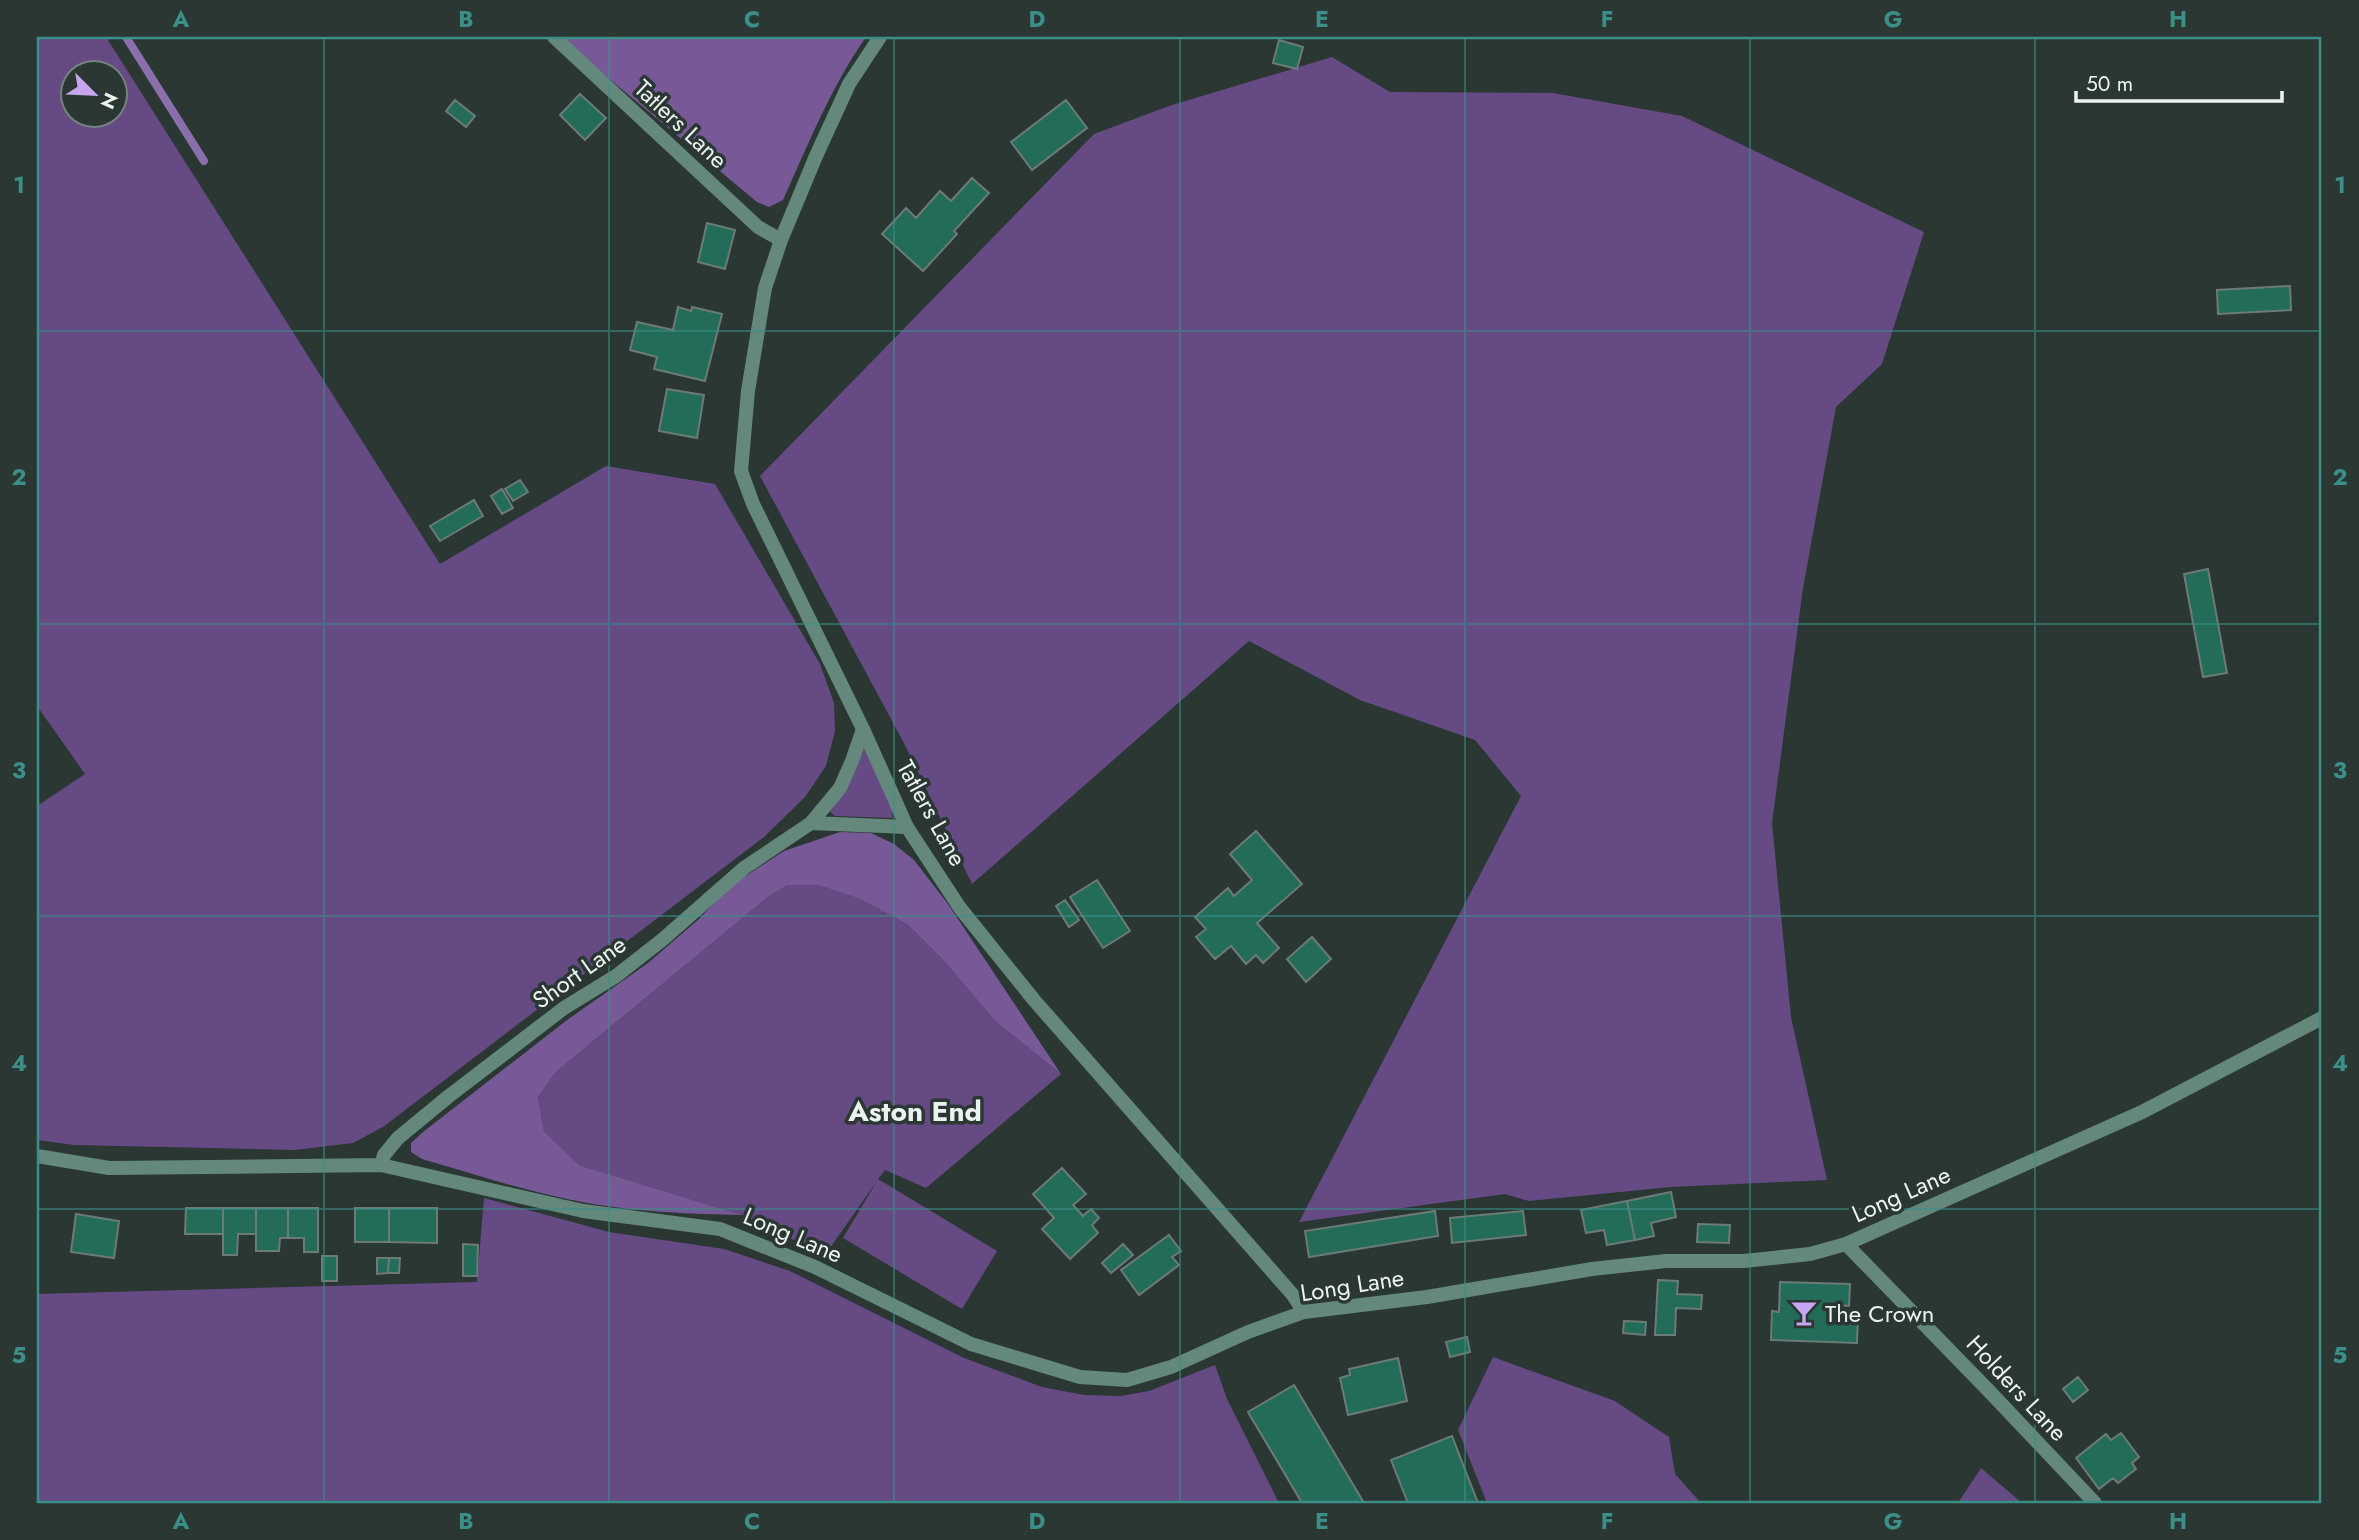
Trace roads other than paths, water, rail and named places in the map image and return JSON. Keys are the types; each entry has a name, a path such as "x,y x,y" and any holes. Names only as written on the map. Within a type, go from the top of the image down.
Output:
{"street":[{"name":"Tatlers Lane","path":"554,37 758,227 781,240"},
{"name":"Tatlers Lane","path":"880,37 849,84 816,156 781,240 765,288 748,391 741,471 753,504 863,729 907,827 960,908 1034,1000 1293,1294 1304,1312"},
{"name":"Short Lane","path":"381,1165 384,1155 398,1138 449,1096 564,1008 616,976 662,940 744,868 811,823 840,788 863,729"},
{"path":"811,823 907,827"},
{"name":"Long Lane","path":"37,1156 109,1167 381,1165 583,1211 720,1229 815,1267 971,1344 1080,1377 1127,1380 1171,1367 1248,1332 1304,1312 1427,1297 1592,1269 1666,1261 1744,1261 1810,1254 1846,1244 2142,1112 2322,1018"},
{"name":"Holders Lane","path":"1846,1244 2095,1503"}],"waterway":[{"path":"126,37 204,161"}],"place":[{"name":"The Crown","path":"1804,1313"}],"district":[{"name":"Aston End","path":"915,1111"}]}
